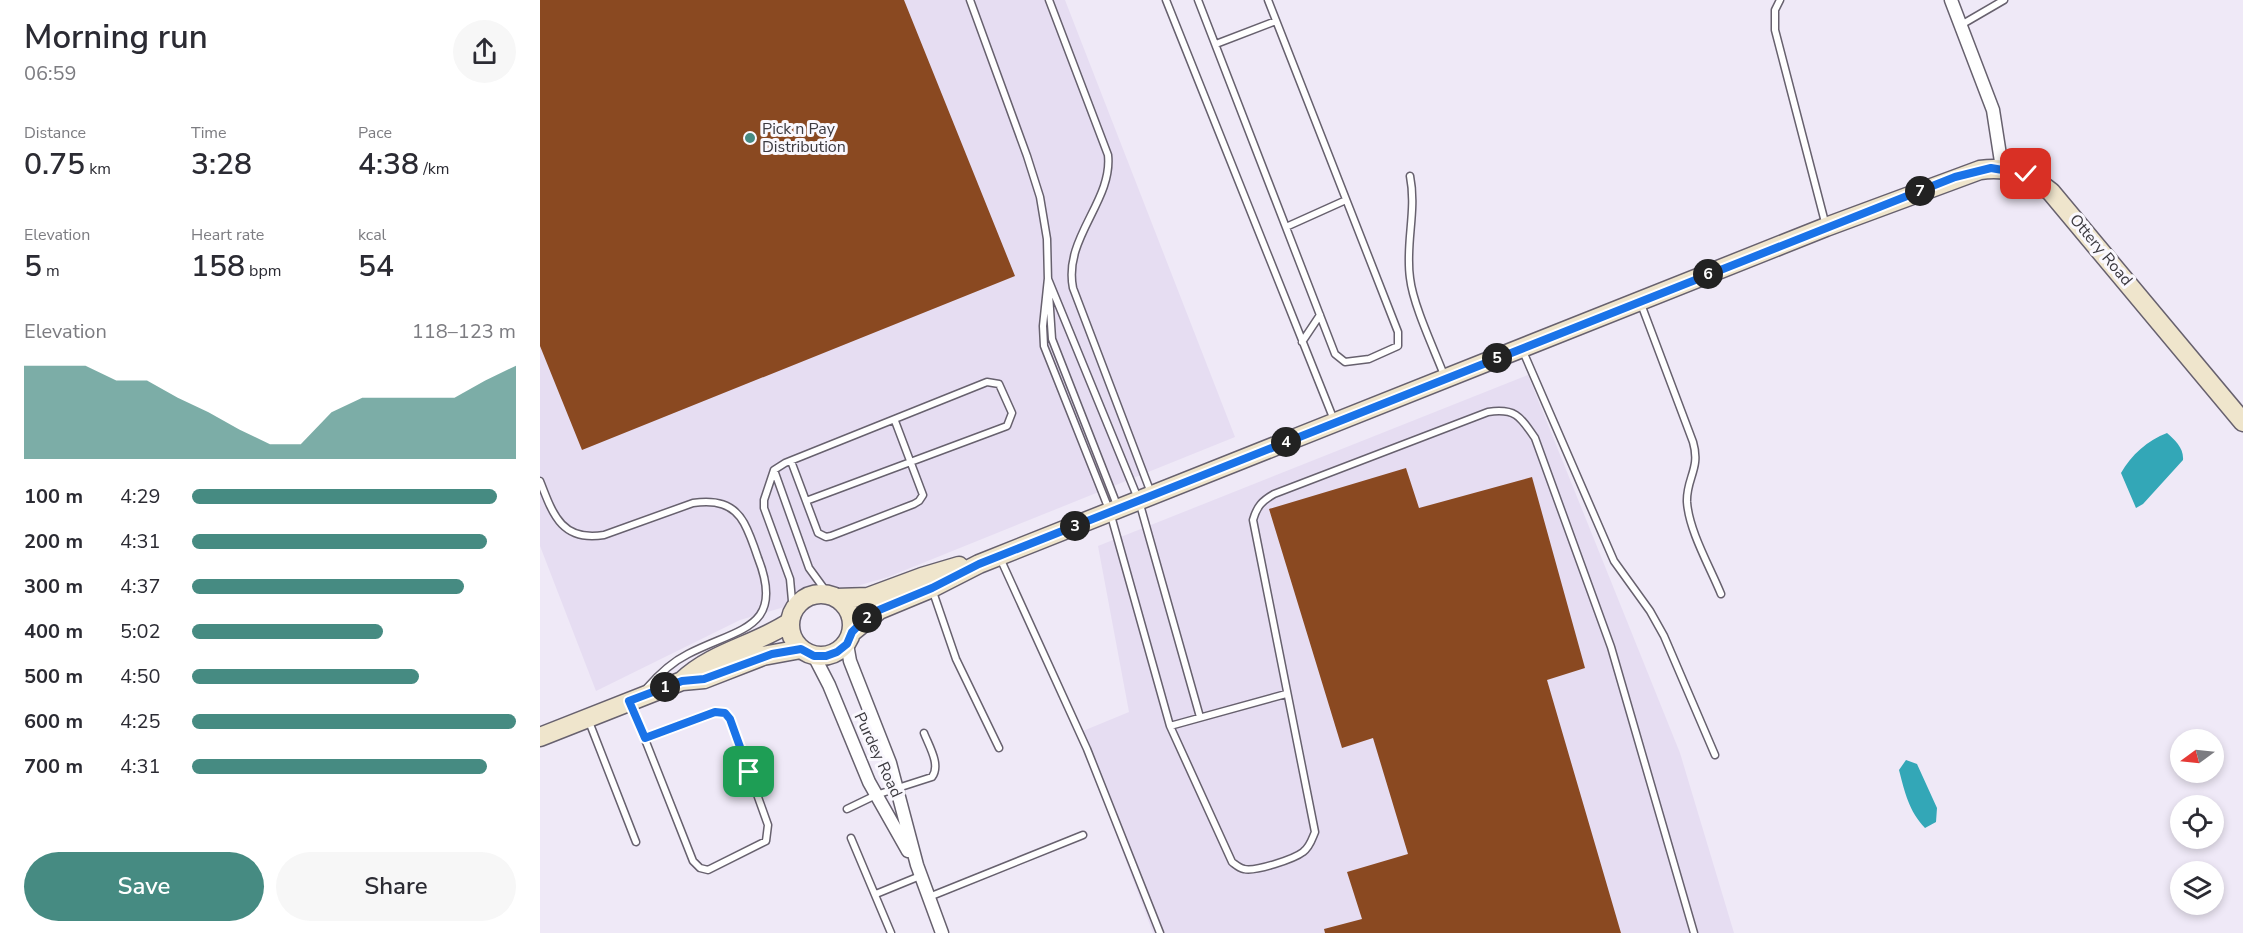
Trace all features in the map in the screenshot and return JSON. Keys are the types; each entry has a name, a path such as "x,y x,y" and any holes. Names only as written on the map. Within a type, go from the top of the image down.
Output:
{"street":[{"path":"1951,0 1993,110 2002,168"},
{"name":"Ottery Road","path":"849,638 879,610 932,588 979,564 1826,227 1955,177 1980,170 2002,168 2026,174 2037,180 2064,206 2243,422"},
{"name":"Ottery Road","path":"832,596 868,597 951,567 979,564"},
{"path":"540,736 682,681 704,679 764,656 807,653 826,656 837,652 849,638 850,612 832,596 817,594 807,597 799,603 791,617 762,639 699,665 682,681"},
{"path":"791,617 794,642 807,653"},
{"name":"Purdey Road","path":"849,638 850,660 890,763 918,871 942,933"},
{"name":"Purdey Road","path":"807,653 829,685 861,764 918,871"}],"lane":[{"path":"970,0 1040,197 1047,239 1052,339 1114,511 1170,726 1232,862 1239,867 1255,870 1304,852 1315,832 1253,520 1256,509 1262,500 1285,489 1488,412 1503,410 1512,412 1523,420 1535,438 1611,647 1694,933"},
{"path":"1049,0 1108,155 1109,164 1103,186 1072,260 1072,282 1146,499 1200,717"},
{"path":"1166,0 1335,423"},
{"path":"1198,0 1335,354 1345,362 1369,359 1398,346 1398,332 1268,0"},
{"path":"1780,0 1775,10 1775,30 1826,227"},
{"path":"1960,25 2004,0"},
{"path":"1216,44 1276,21"},
{"path":"1410,176 1414,212 1408,261 1410,281 1445,379"},
{"path":"1286,227 1346,200"},
{"path":"1048,278 1146,499"},
{"path":"1048,278 1042,327 1044,346 1114,511"},
{"path":"1640,301 1693,442 1697,463 1688,488 1687,501 1690,520 1721,594"},
{"path":"1302,342 1320,315"},
{"path":"1522,348 1614,561 1645,603 1664,636 1715,754"},
{"path":"791,617 790,579 764,508 764,500 774,470 791,461 991,382 999,384 1012,413 1007,426 806,501"},
{"path":"791,461 821,536 831,536 922,499 923,495 895,421"},
{"path":"774,470 809,568 832,596"},
{"path":"540,481 553,513 562,526 576,534 589,537 604,535 693,503 707,501 730,507 740,516 746,526 766,584 767,597 759,618 750,626 679,659 657,676 635,699 645,738 688,853 700,868 708,870 766,841 768,825 730,719 725,713 715,712 645,738"},
{"path":"999,556 1087,749 1160,933"},
{"path":"932,588 956,659 999,748"},
{"path":"1170,726 1286,694"},
{"path":"588,718 636,842"},
{"path":"847,809 876,795 932,777 936,772 936,765 924,733"},
{"path":"928,897 1083,835"},
{"path":"851,838 891,933"},
{"path":"876,894 918,871"}],"shaded area":[{"path":"540,0 1065,0 1235,437 888,577 740,620 596,691 540,546"},
{"path":"1528,375 1680,753 1734,933 1153,933 1078,733 1129,712 1098,546"}],"water":[{"path":"2167,433 2176,441 2183,460 2143,504 2136,508 2121,473 2141,449"},
{"path":"1906,760 1917,764 1937,808 1936,822 1925,828 1911,808 1903,786 1899,770"}],"building":[{"name":"Pick n Pay Distribution","path":"540,0 904,0 1015,276 582,450 540,346"},
{"path":"1406,468 1419,508 1532,477 1585,668 1547,680 1621,933 1325,933 1324,929 1362,919 1347,872 1408,854 1373,738 1342,748 1269,509"}],"place":[{"name":"Pick n Pay Distribution","path":"750,138"}],"route":[{"path":"749,772 730,719 725,713 715,712 645,738 629,701 682,681 704,679 780,652 801,649 814,656 826,656 837,652 847,644 852,632 879,610 955,578 979,564 1955,177 1991,168 2014,170 2026,174"}]}
